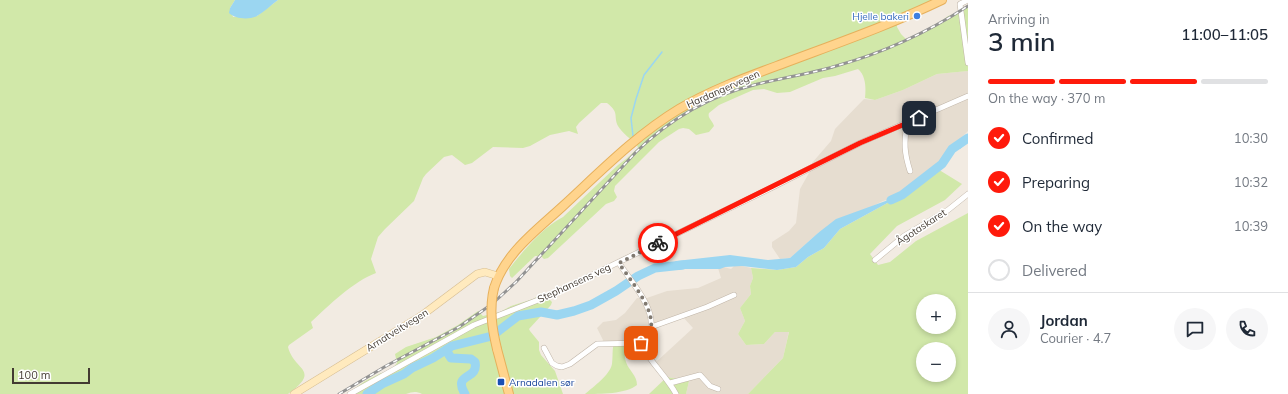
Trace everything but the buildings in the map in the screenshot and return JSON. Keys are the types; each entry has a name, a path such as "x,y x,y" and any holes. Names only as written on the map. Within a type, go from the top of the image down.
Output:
{"main road":[{"name":"Hardangervegen","path":"509,394 497,349 491,314 494,288 498,276 510,258 528,238 626,148 663,119 707,94 902,18 942,0"},
{"name":"Arnatveitvegen","path":"294,394 411,323 476,274 484,272 498,276"}],"street":[{"path":"968,0 960,4 968,63"},
{"name":"Stephansens veg","path":"350,394 478,323 551,295 619,263 860,143 968,96"},
{"path":"907,123 904,142 910,171"},
{"name":"Ågotaskaret","path":"875,260 904,236 948,210 968,194"},
{"path":"619,263 649,311 651,327"},
{"path":"641,343 651,327 707,307 734,295"},
{"path":"544,348 552,363 562,367 570,364 596,344 641,343"},
{"path":"641,343 647,354 670,383 676,394"},
{"path":"670,383 700,375 710,386 718,389"}],"shaded area":[{"path":"968,71 968,131 955,144 942,164 902,195 883,201 818,233 790,258 780,259 772,247 772,242 789,231 796,223 800,189 809,173 812,163 831,141 835,129 864,99 875,100 903,90 937,74"},
{"path":"734,266 751,268 753,278 750,286 751,294 740,308 745,321 738,334 746,345 764,344 775,332 789,331 783,358 748,394 686,394 689,381 667,377 655,363 693,328 682,316 650,328 640,341 602,342 603,340 597,328 603,322 616,320 625,313 637,298 644,299 667,291 698,288 721,278 718,268 724,267 731,269"}],"green space":[{"path":"0,0 235,0 230,8 233,17 257,16 278,0 938,0 897,22 897,27 906,39 912,38 935,26 948,16 961,12 968,6 968,71 937,74 903,90 875,100 865,98 864,79 863,75 858,69 823,78 790,92 777,93 764,89 753,90 719,105 709,113 714,126 709,132 696,135 689,129 683,128 659,142 615,186 614,191 617,197 614,201 606,204 548,258 544,259 541,256 535,256 512,278 510,276 509,269 534,240 548,227 563,217 638,148 637,145 624,134 618,126 614,109 607,103 601,103 576,127 578,134 569,131 550,135 530,146 523,148 493,147 472,163 465,165 452,155 444,157 423,178 414,201 378,237 371,259 376,273 359,282 342,294 311,322 313,328 289,345 288,347 291,355 305,374 298,386 288,394 0,394"},
{"path":"936,168 962,184 945,200 897,226 870,254 878,265 890,262 916,241 968,213 968,394 748,394 783,358 789,332 775,332 764,344 746,345 738,334 745,321 740,308 751,294 750,286 753,278 751,268 777,270 796,267 808,257 824,248 840,229 902,195"},
{"path":"543,293 552,302 551,305 529,329 539,342 539,350 541,355 555,371 563,394 422,394 414,392 406,394 347,394 365,381 381,373 389,372 397,363 395,354 406,347 436,337 458,325 478,311 483,316 500,312 511,306 533,299"},
{"path":"614,342 625,342 626,362 636,378 637,385 620,392 585,394 601,380 611,368"},
{"path":"667,377 689,381 686,394 649,394"}],"water":[{"path":"235,0 278,0 257,16 238,18 229,13"},
{"path":"968,134 968,142 960,149 952,149 955,144"},
{"path":"902,195 840,229 824,248 808,257 796,267 777,270 742,266 725,267 720,269 679,270 672,265 676,261 730,255 768,260 790,258 836,219"}],"waterway":[{"path":"633,136 631,118 644,75 662,52"},
{"path":"891,200 902,195 942,164 952,149 968,138"},
{"path":"367,394 382,384 404,374 452,346 492,336 518,316 541,312 557,315 574,311 591,305 616,291 638,276 655,268 683,265"},
{"path":"446,350 451,358 471,359 475,362 473,372 462,382 462,387 465,394"}],"railway":[{"path":"339,394 386,366 459,327 492,304 516,282 636,152 662,130 690,111 737,90 826,69 871,55 905,41 937,25 968,6"}],"way so far":[{"path":"641,343 651,327 649,311 644,300 619,263 658,243"}],"place":[{"name":"Hjelle bakeri","path":"917,16"},
{"name":"Arnadalen sør","path":"501,382"}],"route":[{"path":"658,243 860,143 919,118"}]}
